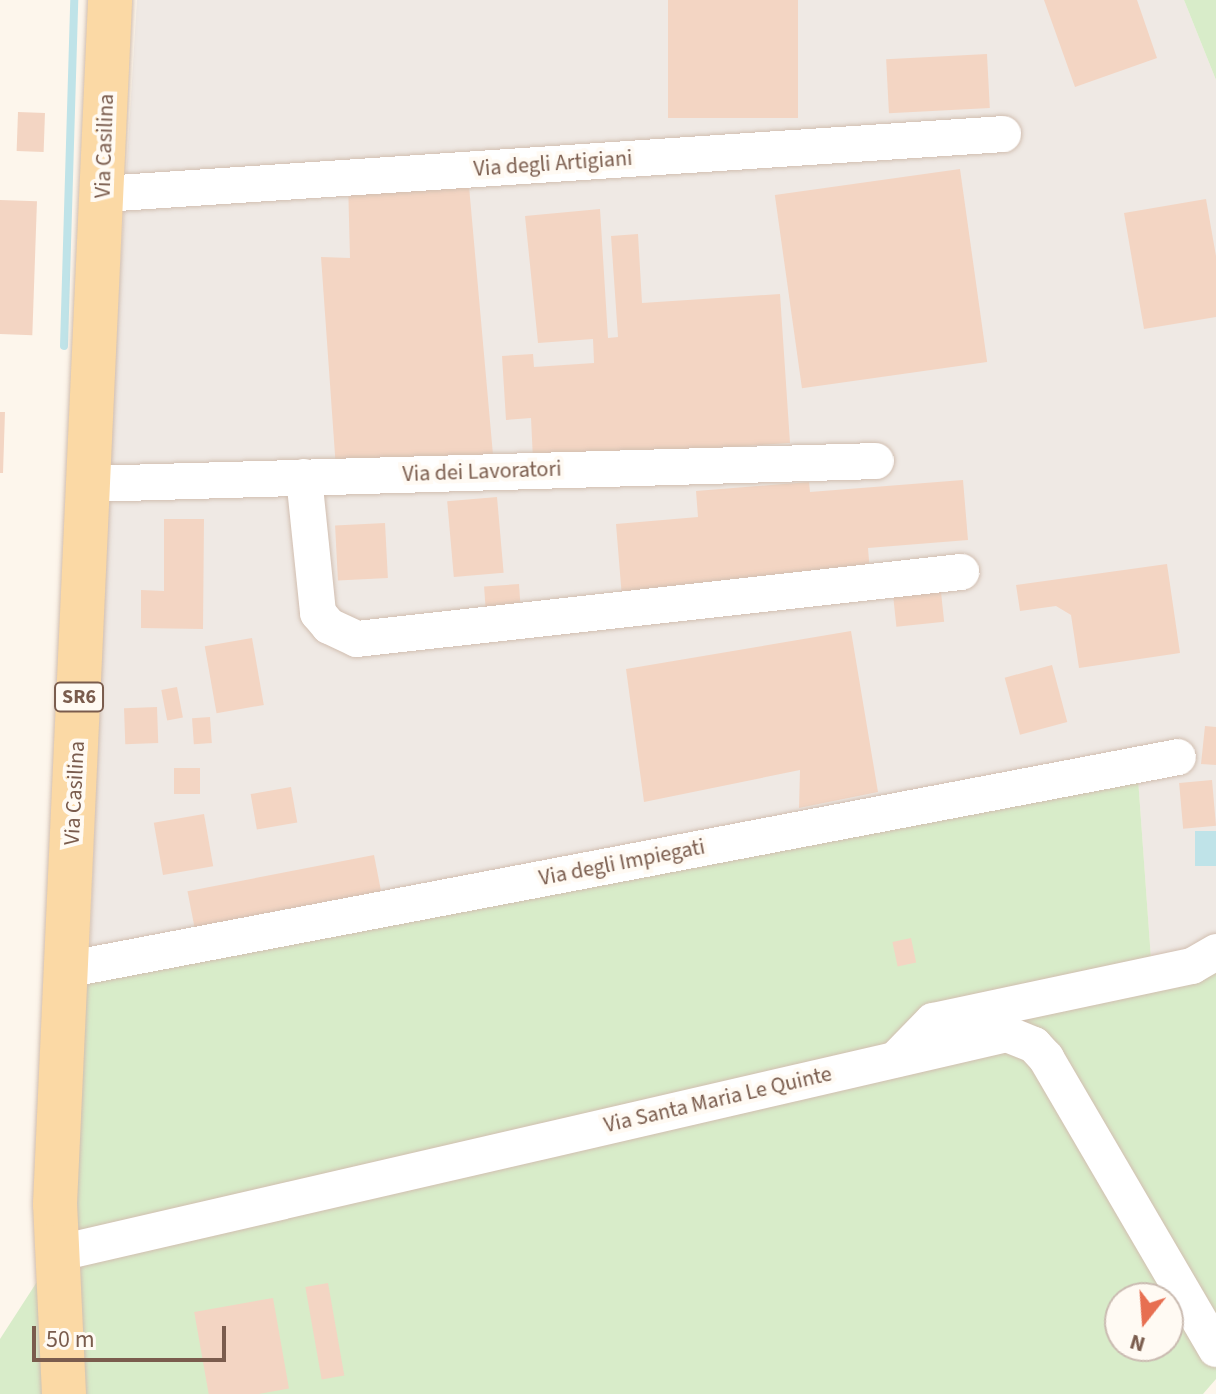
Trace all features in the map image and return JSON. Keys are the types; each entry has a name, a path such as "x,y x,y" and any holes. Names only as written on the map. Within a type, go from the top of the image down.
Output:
{"main road":[{"name":"Via Casilina","path":"64,1394 55,1254 65,970 110,0"}],"street":[{"name":"Via degli Artigiani","path":"103,194 1003,134"},
{"name":"Via dei Lavoratori","path":"89,484 876,461"},
{"path":"304,477 318,613 329,626 357,639 961,572"},
{"name":"Via degli Impiegati","path":"65,970 1178,757"},
{"path":"896,1059 933,1021 1192,966 1216,952"},
{"name":"Via Santa Maria Le Quinte","path":"55,1254 1007,1034 1034,1045 1216,1349"}],"shaded area":[{"path":"137,0 1184,0 1216,80 1216,955 1152,974 1137,765 90,953 106,501"}],"green space":[{"path":"1184,0 1216,0 1216,80"},
{"path":"1137,764 1152,973 1216,955 1216,1379 1203,1394 0,1394 0,1339 55,1254 88,971"}],"water":[{"path":"1195,831 1216,831 1216,866 1195,866"}],"building":[{"path":"668,0 798,0 798,118 668,118"},
{"path":"1044,0 1137,0 1157,58 1075,87"},
{"path":"987,54 990,108 889,113 886,59"},
{"path":"18,112 45,113 44,152 17,151"},
{"path":"960,169 987,362 802,388 775,195"},
{"path":"468,175 494,466 336,469 321,257 350,258 348,181"},
{"path":"1206,199 1216,256 1216,317 1144,329 1124,213"},
{"path":"0,200 37,201 32,335 0,334"},
{"path":"600,209 608,338 618,337 611,236 638,234 642,303 780,294 790,443 533,460 531,418 506,420 502,356 533,354 534,367 594,363 593,339 538,343 525,216"},
{"path":"0,412 5,412 3,473 0,473"},
{"path":"963,480 968,540 868,548 870,573 622,598 616,524 698,517 696,491 809,482 810,492"},
{"path":"497,497 504,573 454,577 447,501"},
{"path":"164,519 204,519 203,629 141,628 141,590 164,591"},
{"path":"385,523 388,578 338,581 335,526"},
{"path":"1167,564 1180,653 1079,668 1071,615 1056,606 1020,611 1016,585"},
{"path":"519,584 521,611 486,613 484,586"},
{"path":"941,592 944,622 896,627 893,597"},
{"path":"851,631 878,792 799,808 800,770 644,802 626,669"},
{"path":"252,638 264,705 217,713 205,646"},
{"path":"1052,665 1067,722 1020,735 1005,678"},
{"path":"177,687 183,717 167,720 161,690"},
{"path":"157,707 158,743 125,744 124,708"},
{"path":"210,717 212,743 194,744 192,718"},
{"path":"1205,726 1216,727 1216,765 1201,764"},
{"path":"174,768 200,768 200,794 174,794"},
{"path":"1212,780 1216,826 1183,829 1179,783"},
{"path":"291,787 297,822 257,830 251,794"},
{"path":"204,814 213,866 163,875 154,823"},
{"path":"374,855 383,902 197,938 187,891"},
{"path":"911,938 916,962 898,966 892,942"},
{"path":"328,1283 344,1376 322,1380 305,1287"},
{"path":"273,1298 289,1389 258,1394 209,1394 194,1312"}],"waterway":[{"path":"64,346 74,0"}]}
